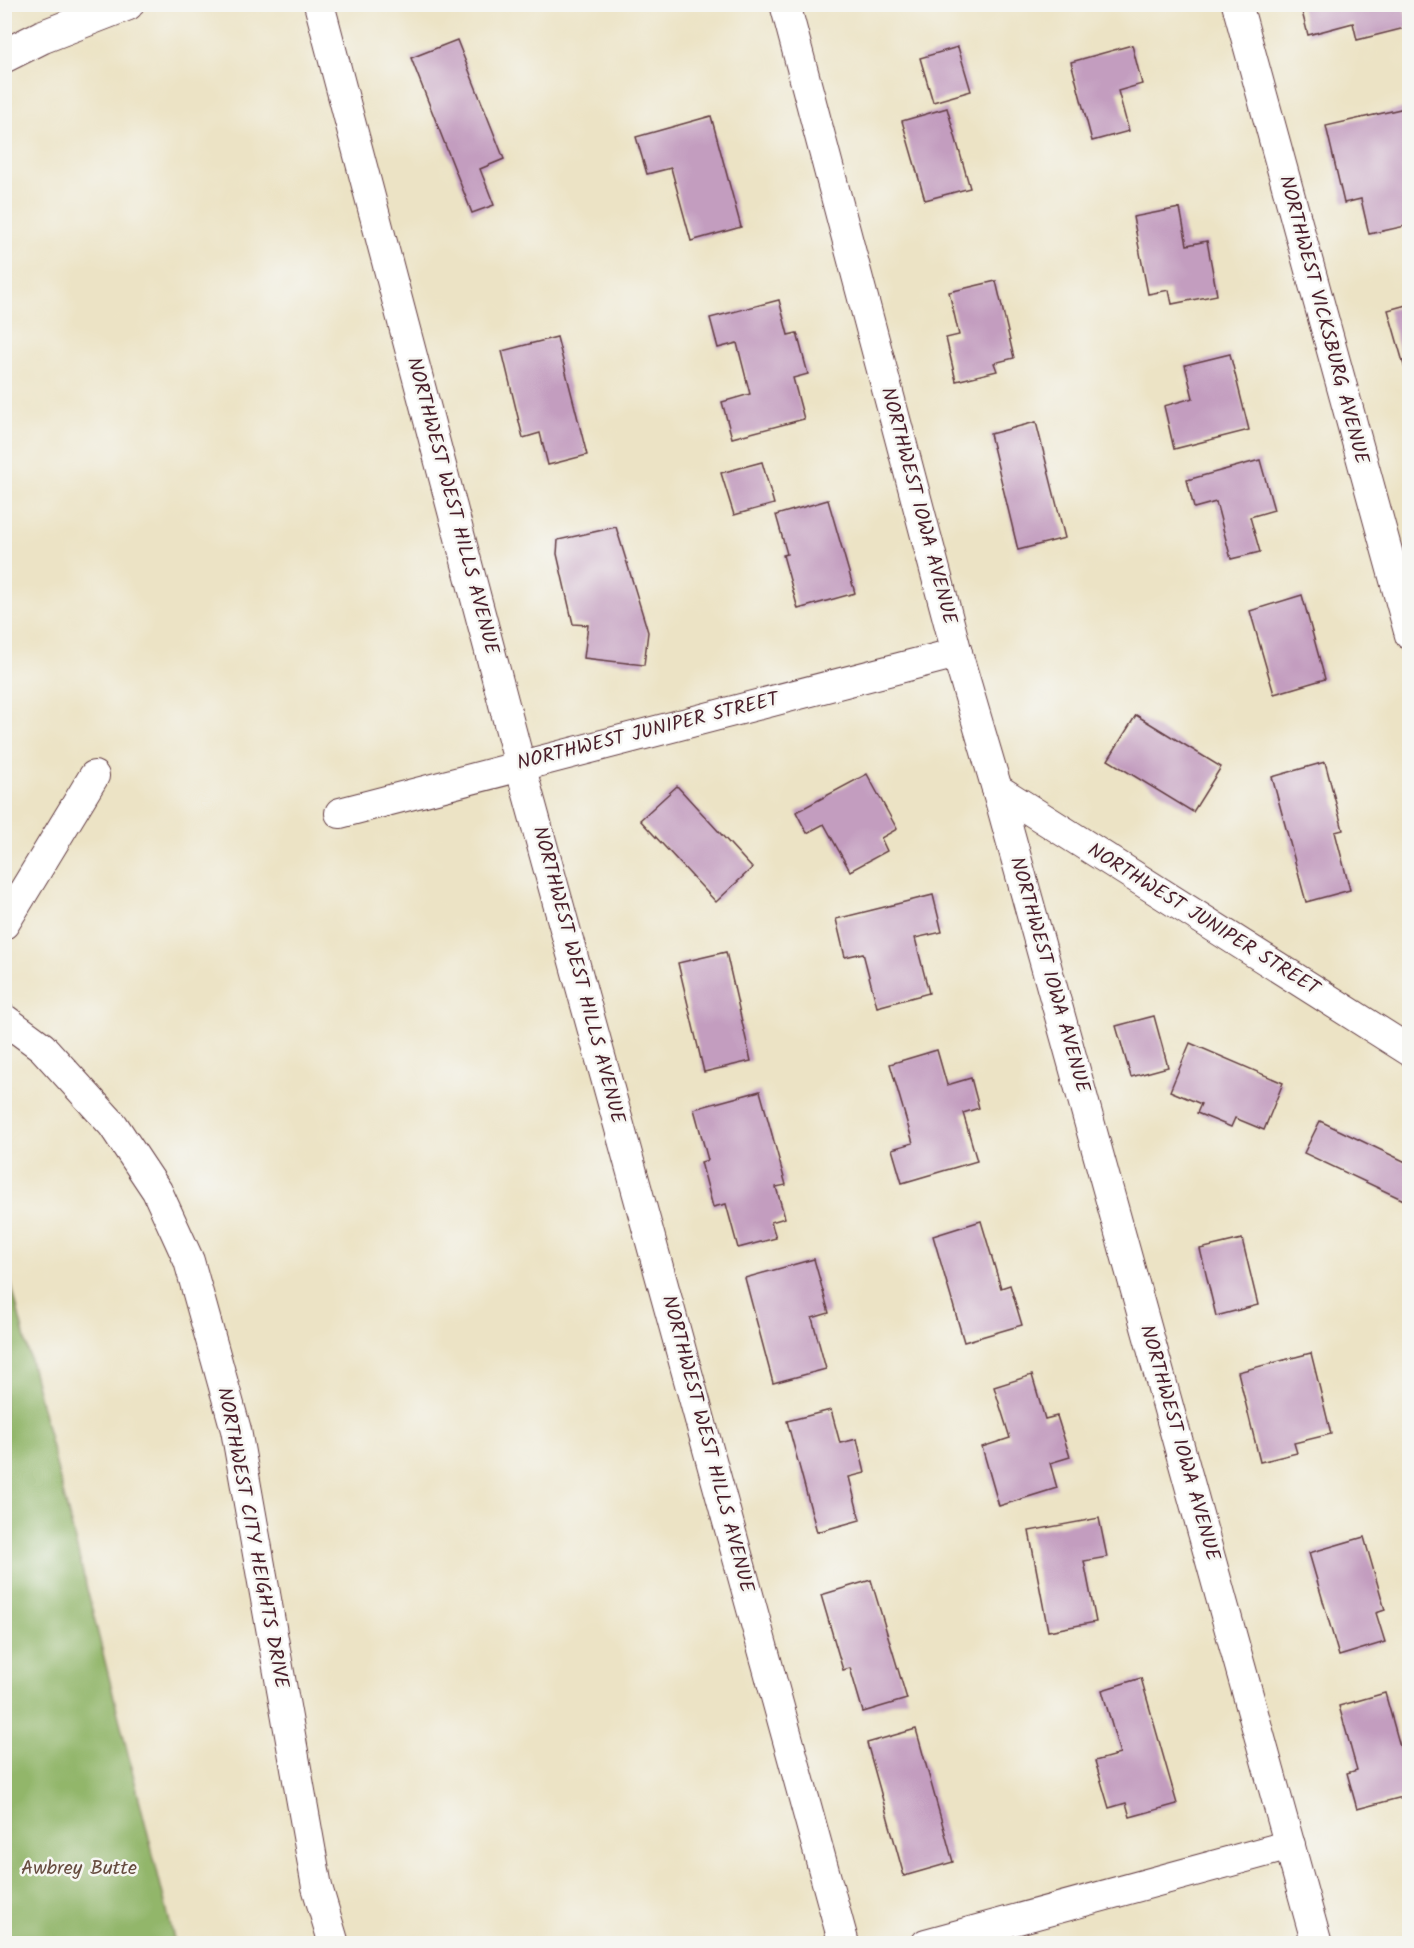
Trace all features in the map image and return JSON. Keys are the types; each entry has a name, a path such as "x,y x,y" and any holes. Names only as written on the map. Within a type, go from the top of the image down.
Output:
{"street":[{"path":"4,56 42,37 127,4"},
{"name":"NORTHWEST WEST HILLS AVENUE","path":"319,4 520,765 844,1944"},
{"name":"NORTHWEST IOWA AVENUE","path":"785,4 957,653 997,789 1317,1944"},
{"name":"NORTHWEST VICKSBURG AVENUE","path":"1237,4 1410,635"},
{"name":"NORTHWEST JUNIPER STREET","path":"340,813 957,653"},
{"path":"4,924 94,776"},
{"name":"NORTHWEST JUNIPER STREET","path":"997,789 1410,1051"},
{"name":"NORTHWEST CITY HEIGHTS DRIVE","path":"4,1018 42,1047 113,1125 157,1191 189,1261 236,1430 317,1887 334,1944"},
{"path":"926,1944 1290,1845"}],"green space":[{"name":"Awbrey Butte","path":"5,1259 175,1943 5,1943"}],"building":[{"path":"1300,4 1403,4 1409,27 1357,40 1353,23 1308,35"},
{"path":"457,40 504,159 480,169 494,205 472,213 411,58"},
{"path":"1132,45 1142,84 1118,91 1129,131 1092,141 1071,62"},
{"path":"958,47 971,91 933,102 920,58"},
{"path":"947,108 970,188 925,200 902,121"},
{"path":"1405,108 1410,125 1410,225 1369,234 1361,199 1344,203 1326,126"},
{"path":"711,116 741,227 691,241 671,168 647,174 636,137"},
{"path":"1180,208 1187,245 1207,241 1217,295 1172,304 1169,290 1148,294 1133,217"},
{"path":"996,281 1014,358 994,363 997,371 956,381 946,338 959,335 949,292"},
{"path":"779,300 788,335 797,333 808,374 793,378 804,419 732,438 722,402 750,394 737,343 718,348 710,318"},
{"path":"1410,304 1410,383 1409,383 1388,310"},
{"path":"557,337 587,455 548,465 540,433 523,438 502,351"},
{"path":"1230,354 1249,430 1174,449 1164,406 1193,398 1185,365"},
{"path":"1036,422 1065,538 1018,550 990,434"},
{"path":"1260,460 1274,510 1250,517 1260,552 1231,559 1216,502 1194,508 1187,480"},
{"path":"762,462 774,504 734,515 721,473"},
{"path":"828,500 855,593 798,609 783,555 787,554 776,515"},
{"path":"616,527 648,632 644,665 584,658 588,625 573,624 557,554 558,540"},
{"path":"1302,595 1325,679 1274,694 1250,611"},
{"path":"1136,715 1221,767 1193,812 1108,760"},
{"path":"1325,762 1343,830 1335,832 1350,890 1306,902 1272,777"},
{"path":"867,774 897,829 881,838 887,851 850,871 824,824 807,833 796,812"},
{"path":"677,786 752,868 716,902 640,820"},
{"path":"933,895 942,932 915,938 929,993 877,1007 863,953 845,957 836,919"},
{"path":"726,952 751,1061 704,1072 678,963"},
{"path":"1154,1016 1168,1067 1131,1077 1116,1026"},
{"path":"1190,1043 1283,1083 1264,1130 1235,1118 1231,1127 1197,1113 1201,1104 1170,1091"},
{"path":"937,1050 947,1085 971,1078 979,1108 963,1113 977,1161 902,1183 892,1149 913,1143 890,1064"},
{"path":"760,1091 786,1185 776,1187 785,1218 771,1222 776,1238 738,1248 726,1204 713,1207 701,1162 708,1160 694,1109"},
{"path":"1320,1121 1410,1164 1410,1203 1304,1153"},
{"path":"981,1221 1001,1288 1010,1285 1022,1325 964,1342 933,1236"},
{"path":"1242,1239 1258,1305 1216,1316 1200,1249"},
{"path":"814,1259 829,1313 812,1318 826,1369 773,1383 745,1278"},
{"path":"1311,1353 1331,1434 1294,1443 1297,1453 1260,1462 1238,1372"},
{"path":"1032,1375 1045,1419 1057,1416 1070,1457 1050,1463 1057,1488 999,1506 982,1447 1010,1438 994,1387"},
{"path":"831,1410 840,1443 857,1439 865,1473 849,1477 860,1520 817,1532 787,1421"},
{"path":"1099,1518 1107,1557 1084,1561 1096,1622 1048,1631 1029,1531"},
{"path":"1364,1537 1385,1610 1376,1613 1385,1642 1339,1656 1309,1553"},
{"path":"871,1580 907,1699 863,1712 850,1668 843,1670 821,1595"},
{"path":"1141,1678 1177,1804 1130,1817 1126,1803 1109,1808 1095,1761 1120,1754 1102,1690"},
{"path":"1385,1693 1410,1782 1410,1795 1357,1809 1347,1773 1357,1770 1339,1706"},
{"path":"916,1729 953,1862 904,1876 867,1743"}]}
